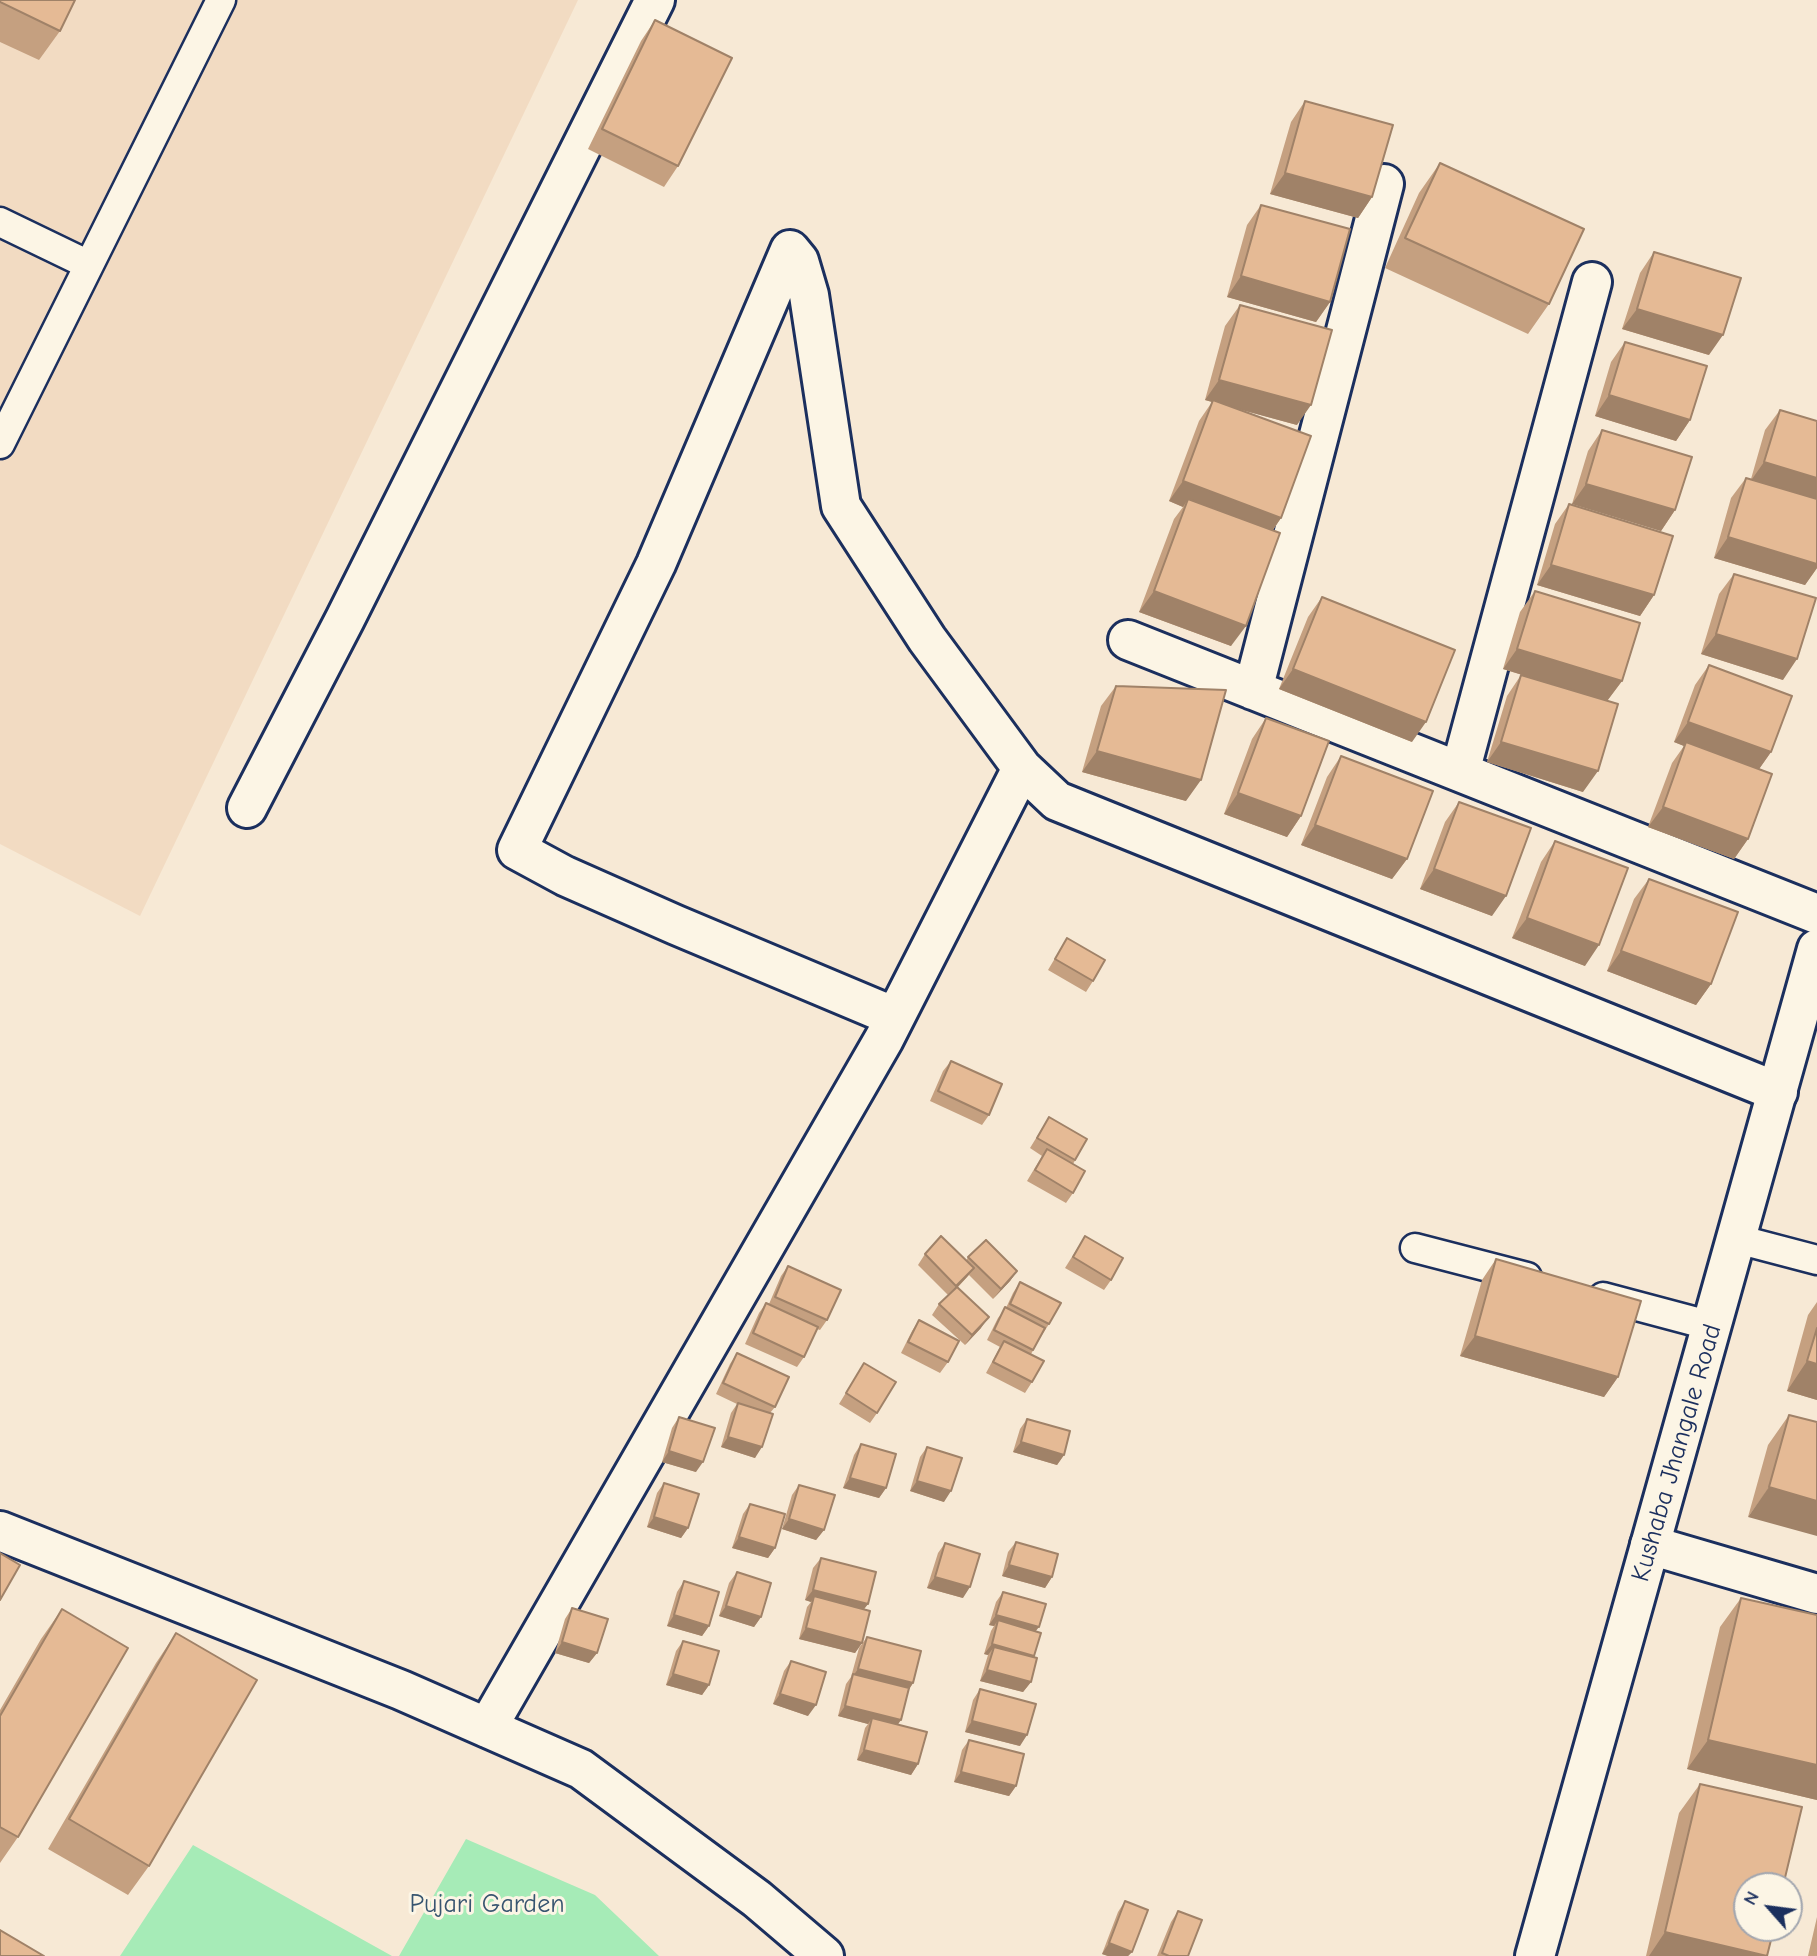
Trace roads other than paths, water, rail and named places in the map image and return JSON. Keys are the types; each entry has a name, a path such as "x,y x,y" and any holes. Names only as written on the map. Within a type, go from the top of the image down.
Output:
{"street":[{"path":"247,808 345,619 655,0"},
{"path":"1253,690 1384,184"},
{"path":"895,1017 652,914 517,850 656,564 790,250 799,261 809,295 841,506 927,639 1023,768 1057,801 1778,1092"},
{"path":"1460,772 1592,282"},
{"path":"1128,640 1817,914"},
{"path":"487,1728 895,1017 1023,768"},
{"name":"Kushaba Jhangale Road","path":"1535,1956 1778,1092 1809,1010 1817,949"},
{"path":"0,1531 401,1690 581,1769 757,1899 824,1956"},
{"path":"1650,1545 1817,1594"}],"lane":[{"path":"0,444 221,0"},
{"path":"0,222 89,265"},
{"path":"1737,1239 1817,1260"},
{"path":"1415,1248 1550,1283"},
{"path":"1577,1290 1712,1326"}],"park label":[{"name":"Pujari Garden","path":"487,1905"}]}
